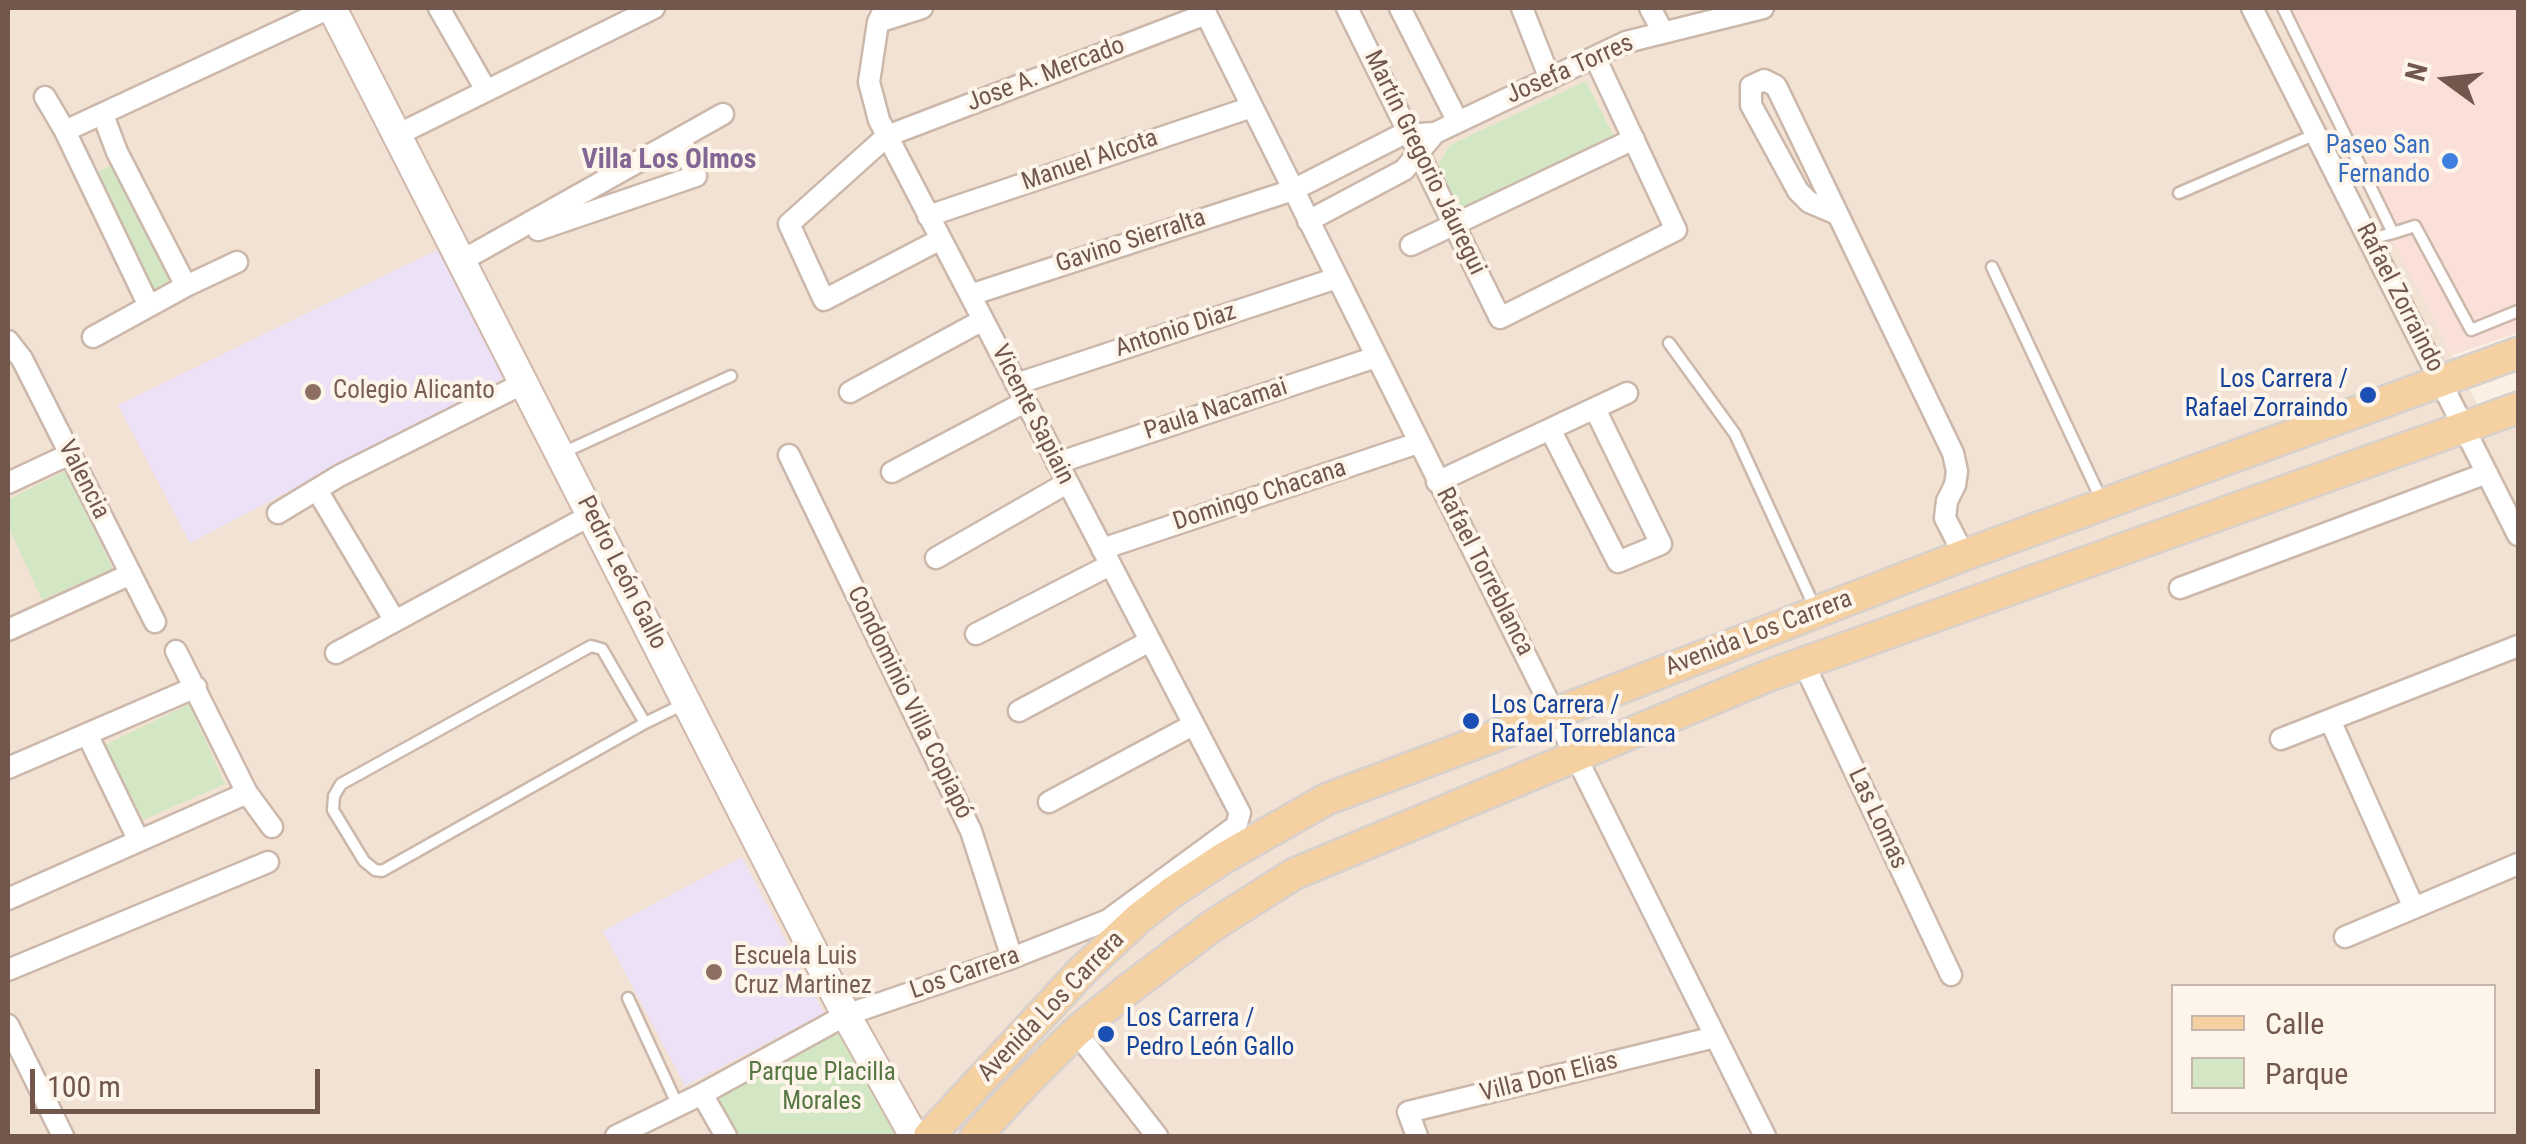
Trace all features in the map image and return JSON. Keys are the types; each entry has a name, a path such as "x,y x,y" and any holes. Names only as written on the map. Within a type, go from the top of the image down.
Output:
{"main road":[{"name":"Avenida Los Carrera","path":"929,1136 1082,971 1140,918 1198,874 1327,799 1964,555 2518,354"},
{"name":"Avenida Los Carrera","path":"976,1136 1076,1032 1177,951 1294,874 1770,675 2518,408"}],"street":[{"path":"66,131 331,8"},
{"name":"Pedro León Gallo","path":"331,8 846,1016 914,1136"},
{"path":"439,8 486,90"},
{"path":"397,134 654,8"},
{"path":"881,15 922,8"},
{"name":"Martín Gregorio Jáuregui","path":"1347,8 1500,318 1676,230 1634,139"},
{"path":"1400,8 1458,122"},
{"path":"1522,8 1550,78"},
{"path":"1650,8 1663,32"},
{"name":"Josefa Torres","path":"1308,221 1404,170 1415,144 1626,42 1708,14 1762,8"},
{"name":"Rafael Zorraindo","path":"2252,8 2518,535"},
{"name":"Rafael Torreblanca","path":"1204,11 1765,1136"},
{"name":"Jose A. Mercado","path":"887,136 1204,11"},
{"name":"Vicente Sapiain","path":"881,15 869,82 878,120 1240,813"},
{"path":"1411,245 1634,139 1595,57"},
{"path":"1838,214 1809,202 1798,192 1752,105 1750,86 1764,80 1776,86 1838,214 1953,454 1956,485 1946,502 1944,518 1964,555"},
{"path":"45,97 66,131 148,306"},
{"name":"Manuel Alcota","path":"928,216 1252,107"},
{"path":"461,261 724,114"},
{"path":"103,116 117,152 186,286"},
{"name":"Josefa Torres","path":"1293,190 1401,135 1415,144"},
{"path":"887,136 788,224 824,300 941,240"},
{"path":"489,247 696,176 681,139"},
{"path":"83,167 117,152"},
{"name":"Gavino Sierralta","path":"970,295 1293,190"},
{"path":"93,337 237,262"},
{"name":"Antonio Diaz","path":"892,472 1021,393 1336,278"},
{"path":"850,392 983,320"},
{"name":"Valencia","path":"8,341 22,359 155,622"},
{"name":"Paula Nacamai","path":"1057,463 1376,358"},
{"path":"278,513 339,476 524,384"},
{"path":"1437,482 1628,393"},
{"path":"1550,431 1618,562 1661,544 1595,409"},
{"name":"Domingo Chacana","path":"976,634 1106,557 1418,443"},
{"path":"8,483 70,454"},
{"name":"Condominio Villa Copiapó","path":"788,456 971,831 1012,958"},
{"path":"2180,588 2487,473"},
{"path":"936,558 1067,483"},
{"path":"317,490 395,621"},
{"path":"336,653 591,515"},
{"path":"8,630 131,574"},
{"path":"1019,711 1150,641"},
{"path":"2281,740 2518,646"},
{"path":"176,651 247,792 272,828"},
{"name":"Las Lomas","path":"1804,664 1951,975"},
{"path":"8,768 196,687"},
{"path":"2330,720 2414,908"},
{"path":"1049,802 1193,724"},
{"path":"87,734 139,841"},
{"path":"8,899 247,792"},
{"name":"Los Carrera","path":"616,1136 846,1016 1108,920 1236,826 1240,813"},
{"path":"8,970 268,862"},
{"path":"2345,938 2518,864"},
{"path":"8,1025 62,1136"},
{"path":"1076,1032 1158,1136"},
{"name":"Villa Don Elias","path":"1417,1136 1408,1112 1715,1037"},
{"path":"702,1094 726,1136"}],"lane":[{"path":"2283,8 2394,233"},
{"path":"2178,193 2317,134"},
{"path":"2370,239 2415,226 2471,330 2518,311"},
{"path":"1992,267 2103,504"},
{"path":"1669,343 1735,434 1816,612"},
{"path":"560,454 731,376"},
{"path":"645,723 602,649 591,646 341,784 334,796 333,810 364,862 382,872 686,703"},
{"path":"628,998 678,1106"}],"shaded area":[{"path":"8,8 2274,8 2477,404 2518,389 2518,1136 8,1136"},
{"path":"2274,8 2518,8 2518,333 2452,355"},
{"name":"Colegio Alicanto","path":"441,248 505,378 190,543 118,405"},
{"name":"Escuela Luis Cruz Martinez","path":"742,857 824,1013 685,1086 603,931"}],"green space":[{"path":"1586,81 1613,135 1460,211 1438,164 1450,145"},
{"path":"114,164 172,281 152,291 95,173"},
{"path":"65,471 113,569 42,600 8,526 8,500"},
{"path":"189,704 225,784 143,820 105,745"},
{"name":"Parque Placilla Morales","path":"840,1024 907,1136 732,1136 709,1096"}],"place":[{"name":"Paseo San Fernando","path":"2450,161"},
{"name":"Colegio Alicanto","path":"313,392"},
{"name":"Los Carrera / Rafael Zorraindo","path":"2368,395"},
{"name":"Los Carrera / Rafael Torreblanca","path":"1471,721"},
{"name":"Escuela Luis Cruz Martinez","path":"714,972"},
{"name":"Los Carrera / Pedro León Gallo","path":"1106,1034"}],"district":[{"name":"Villa Los Olmos","path":"669,161"}]}
